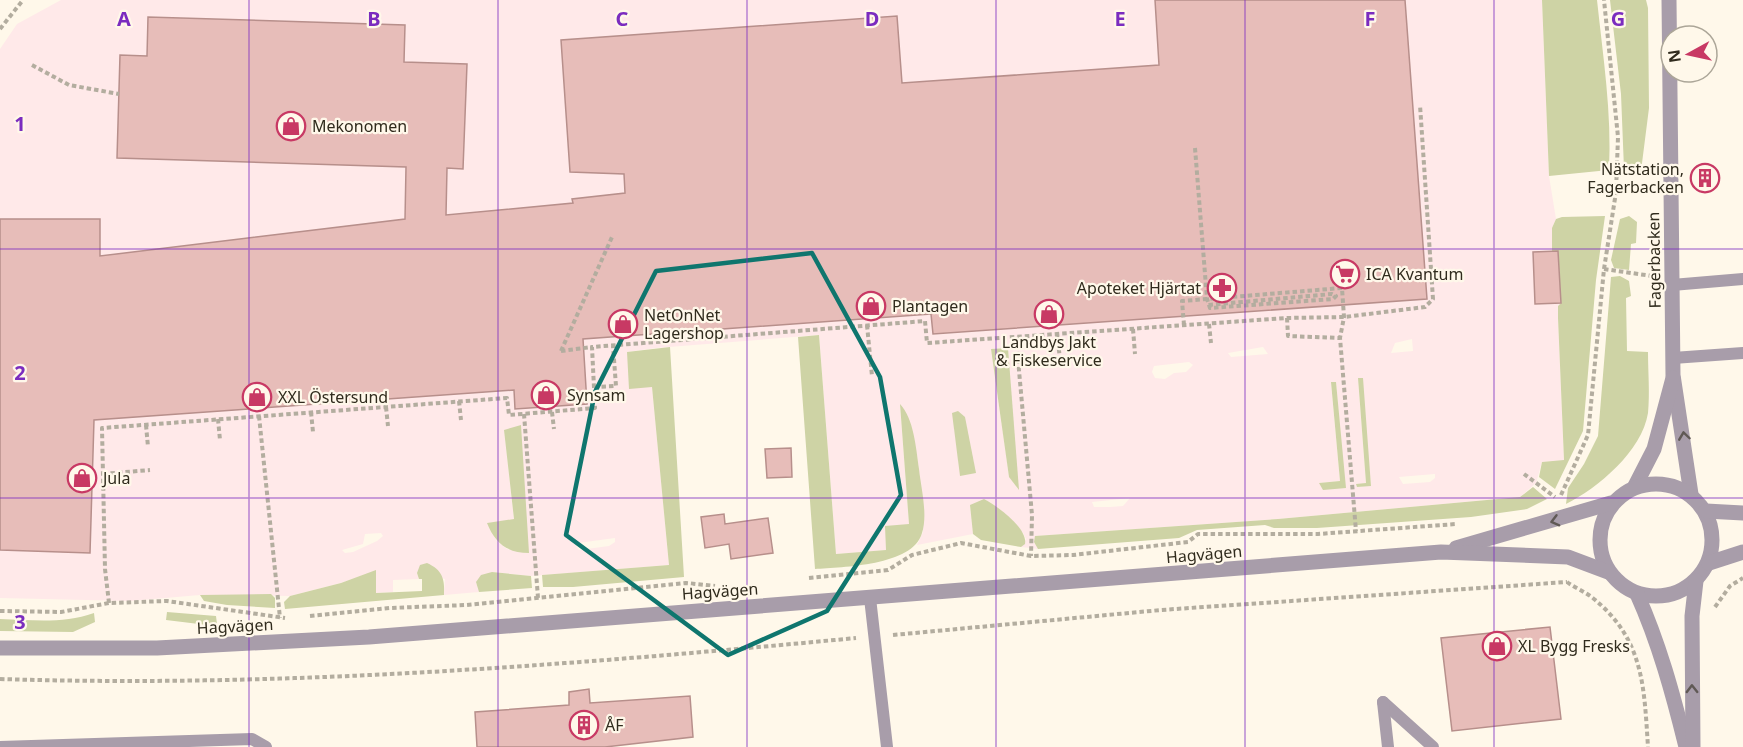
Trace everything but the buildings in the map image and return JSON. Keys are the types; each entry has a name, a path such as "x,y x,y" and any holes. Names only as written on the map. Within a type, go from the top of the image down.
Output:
{"street":[{"name":"Fagerbacken","path":"1669,0 1673,375 1691,494"},
{"name":"Fagerbacken","path":"1635,486 1654,449 1673,375"},
{"path":"1637,594 1668,596 1696,581 1709,563 1713,537 1706,511 1691,494 1664,483 1635,486 1611,503 1598,537 1608,572 1637,594 1651,624 1672,688 1686,747"},
{"name":"Hagvägen","path":"1441,552 1611,503"},
{"path":"1706,511 1743,513"},
{"name":"Hagvägen","path":"0,648 157,648 369,637 1441,552 1568,557 1608,572"},
{"path":"1709,563 1743,552"},
{"path":"1693,747 1692,616 1696,581"}],"lane":[{"path":"1672,285 1743,279"},
{"path":"1673,358 1743,352"},
{"path":"870,598 887,747"},
{"path":"1388,747 1383,702 1433,747"},
{"path":"0,747 252,739 266,747"}],"path":[{"path":"0,29 23,0"},
{"path":"1549,506 1559,499 1588,435 1604,269 1616,192 1618,136 1604,0"},
{"path":"32,65 69,85 119,94"},
{"path":"612,237 561,351 925,321 927,343 1287,318 1344,317 1425,307 1433,299 1420,105"},
{"path":"1195,148 1208,305 1332,294 1336,296 1335,289"},
{"path":"1604,269 1655,276"},
{"path":"1184,326 1182,301 1342,288 1344,317 1340,338 1356,531"},
{"path":"1287,318 1288,336 1340,338"},
{"path":"1209,324 1211,343"},
{"path":"867,325 872,376"},
{"path":"1133,329 1135,354"},
{"path":"1057,334 1060,359"},
{"path":"1016,337 1032,515 1031,556"},
{"path":"594,387 616,386 613,346"},
{"path":"108,603 105,569 102,428 507,398 508,415 596,408 592,347"},
{"path":"459,401 461,420"},
{"path":"386,406 388,426"},
{"path":"552,411 554,429"},
{"path":"311,412 313,432"},
{"path":"524,414 538,598"},
{"path":"260,416 280,618"},
{"path":"218,419 220,440"},
{"path":"146,425 148,447"},
{"path":"103,474 150,471"},
{"path":"1524,474 1559,499"},
{"path":"804,579 888,570 912,555 961,543 1031,556 1154,548 1188,542 1198,534 1318,534 1468,523"},
{"path":"1567,582 1568,557"},
{"path":"0,679 213,682 374,676 874,637 1161,609 1567,582 1594,599 1627,633 1644,683 1648,747"},
{"path":"299,617 538,598 686,583 721,587"},
{"path":"0,611 61,612 108,603 167,601 287,619"}],"highlighted area":[{"path":"812,253 880,377 901,495 827,611 728,655 566,535 595,392 656,271"}],"shaded area":[{"path":"61,0 1542,0 1549,176 1556,219 1552,228 1552,251 1558,251 1561,303 1558,306 1558,318 1564,461 1542,462 1536,483 1520,497 1278,519 1036,536 1034,542 1038,549 1021,547 1026,539 1023,533 970,505 973,534 917,545 923,532 923,507 917,455 900,405 909,524 886,550 836,554 819,335 656,348 627,352 652,387 669,565 531,576 492,572 476,582 479,592 444,595 445,579 417,573 419,579 393,580 393,592 376,593 375,571 341,583 290,596 200,595 130,601 0,598 0,49 17,24","holes":["1412,339 1413,351 1391,353 1395,343","1263,347 1268,354 1231,357 1228,353","1008,348 1018,489 1009,476 991,349","1189,362 1193,365 1186,372 1174,373 1165,379 1155,378 1152,372 1154,366","1358,379 1371,485 1357,487 1366,483","1336,382 1345,488 1319,483 1340,481 1331,383","504,430 529,553 507,549 497,541 488,523 514,520","1435,474 1435,478 1430,482 1403,484 1399,477","1130,498 1123,506 1094,507 1092,502","381,533 383,536 353,552 345,553 342,550 363,544 365,534","615,538 615,542 609,546 579,550 576,546 578,543"]}],"green space":[{"path":"1542,0 1597,0 1608,106 1609,170 1549,176"},
{"path":"1610,0 1646,0 1648,8 1649,108 1641,171 1635,174 1624,169 1621,94"},
{"path":"1605,216 1596,280 1583,431 1555,489 1539,477 1542,462 1564,460 1558,318 1558,306 1561,303 1558,251 1552,251 1552,228 1556,219 1562,217"},
{"path":"1629,216 1637,222 1636,243 1631,244 1629,270 1614,268 1611,260 1620,219"},
{"path":"1620,276 1629,281 1631,296 1626,298 1627,351 1648,352 1648,413 1637,441 1617,467 1566,504 1568,488 1584,464 1598,436 1611,277"},
{"path":"819,335 836,554 886,550 885,526 909,524 900,404 911,426 924,501 924,526 916,544 905,552 875,563 815,569 798,337"},
{"path":"670,347 684,577 573,587 543,587 542,575 669,565 652,387 629,389 627,352"},
{"path":"1008,348 1019,490 1009,477 991,349"},
{"path":"1358,378 1363,378 1371,486 1357,487 1356,484 1366,483"},
{"path":"1331,382 1336,382 1346,488 1323,490 1319,483 1340,481"},
{"path":"958,411 965,417 976,473 960,476 952,413"},
{"path":"521,425 529,553 521,553 503,546 487,523 514,519 504,430"},
{"path":"1533,487 1547,499 1527,509 1471,517 1317,528 1274,528 1265,525 1197,530 1179,538 1038,549 1034,542 1035,536 1278,519 1520,497"},
{"path":"984,499 1017,525 1025,538 1025,544 1021,547 981,540 973,534 970,505"},
{"path":"427,563 442,575 444,595 285,609 284,602 290,596 341,583 376,570 376,593 422,591 422,579 419,579 417,573 420,565"},
{"path":"492,572 531,576 532,588 479,592 476,582 481,575"},
{"path":"271,594 275,598 275,608 227,605 204,601 200,595"},
{"path":"167,612 216,616 217,624 166,620"},
{"path":"94,613 95,622 73,632 0,631 0,619 59,620"}],"place":[{"name":"Mekonomen","path":"291,126"},
{"name":"Nätstation, Fagerbacken","path":"1705,178"},
{"name":"ICA Kvantum","path":"1345,274"},
{"name":"Apoteket Hjärtat","path":"1222,288"},
{"name":"Plantagen","path":"871,306"},
{"name":"Landbys Jakt & Fiskeservice","path":"1049,314"},
{"name":"NetOnNet Lagershop","path":"623,324"},
{"name":"Synsam","path":"546,395"},
{"name":"XXL Östersund","path":"257,397"},
{"name":"Jula","path":"82,478"},
{"name":"XL Bygg Fresks","path":"1497,646"},
{"name":"ÅF","path":"584,725"}]}
